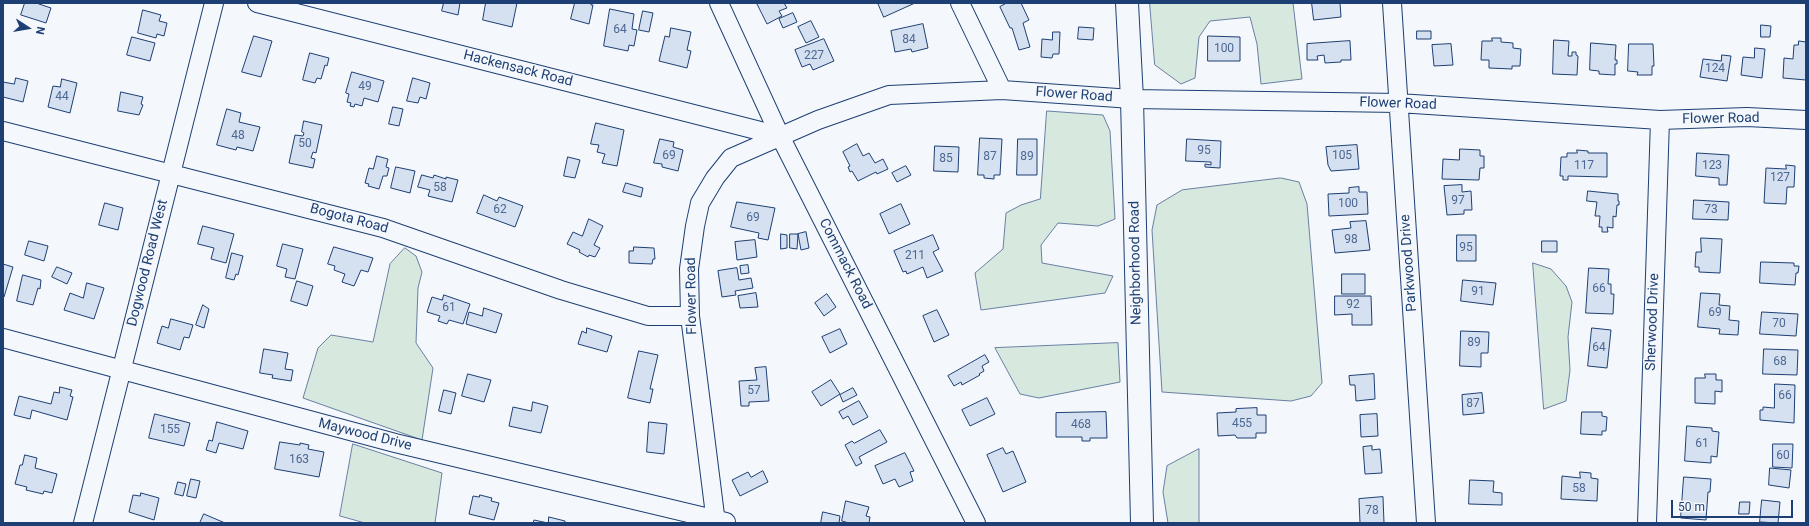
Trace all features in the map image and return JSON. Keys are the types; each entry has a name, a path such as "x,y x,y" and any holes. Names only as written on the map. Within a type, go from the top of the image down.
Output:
{"main road":[{"name":"Neighborhood Road","path":"1127,3 1132,98 1142,523"}],"street":[{"name":"Dogwood Road West","path":"83,523 214,3"},
{"name":"Hackensack Road","path":"257,3 780,136"},
{"name":"Commack Road","path":"719,3 780,136 976,523"},
{"path":"960,3 1002,90"},
{"name":"Parkwood Drive","path":"1392,3 1426,523"},
{"name":"Flower Road","path":"720,522 690,316 689,269 700,203 715,178 731,158 780,136 889,95 1002,90 1132,98 1398,103 1660,120 1747,117 1806,120"},
{"name":"Sherwood Drive","path":"1647,523 1660,120"},
{"name":"Bogota Road","path":"3,131 383,228 604,304 648,316 690,316"},
{"name":"Maywood Drive","path":"3,338 121,371 395,443 720,522"}],"shaded area":[{"path":"1150,3 1293,3 1302,79 1261,84 1257,44 1250,17 1210,21 1199,37 1195,78 1181,84 1155,65"},
{"path":"1047,111 1103,115 1110,131 1115,219 1098,226 1058,223 1041,245 1042,263 1113,276 1105,293 981,310 975,273 1003,249 1006,213 1021,205 1040,199"},
{"path":"1281,178 1299,182 1307,204 1322,383 1311,396 1291,401 1162,392 1152,230 1157,205 1182,190"},
{"path":"405,248 416,256 422,272 418,288 416,343 433,368 422,440 303,398 318,348 331,335 373,342 390,264"},
{"path":"1533,263 1551,269 1566,286 1572,302 1568,337 1570,370 1566,401 1544,409"},
{"path":"1118,343 1120,382 1039,398 1020,394 995,348"},
{"path":"353,444 442,473 435,523 365,523 340,516"},
{"path":"1199,449 1199,523 1168,523 1163,492 1167,466"}],"building":[{"path":"25,3 36,3 51,8 46,23 21,15"},
{"path":"444,3 460,3 458,15 442,11"},
{"path":"486,3 517,3 512,27 483,20"},
{"path":"575,3 591,3 591,5 593,5 589,24 571,19"},
{"path":"784,3 787,8 779,11 782,16 767,24 757,4"},
{"path":"878,3 915,3 884,17"},
{"path":"1007,3 1021,3 1029,20 1023,23 1030,47 1019,50 1012,28 1010,28 1000,7"},
{"path":"1312,3 1340,3 1341,17 1314,20"},
{"path":"610,9 634,14 632,29 637,30 634,46 629,45 628,51 604,46"},
{"path":"143,10 161,15 159,21 167,23 164,36 157,34 156,38 138,33"},
{"path":"643,11 653,13 649,32 639,30"},
{"path":"793,13 797,22 783,28 779,19"},
{"path":"811,21 819,37 806,43 798,27"},
{"path":"923,24 928,48 912,52 911,49 895,52 891,31"},
{"path":"1761,25 1771,26 1770,37 1761,37"},
{"path":"1079,27 1094,28 1093,40 1078,39"},
{"path":"671,28 691,32 687,50 691,51 687,68 659,61 665,36 669,37"},
{"path":"1417,31 1431,31 1431,39 1417,39"},
{"path":"1053,32 1060,32 1059,54 1053,54 1052,58 1041,57 1042,39 1052,40"},
{"path":"254,36 272,41 261,77 242,72"},
{"path":"1208,36 1240,37 1240,61 1208,61"},
{"path":"132,37 155,43 150,61 127,55"},
{"path":"1492,38 1501,38 1501,42 1513,43 1513,48 1521,49 1520,66 1512,66 1512,69 1489,68 1489,60 1481,60 1482,41 1492,41"},
{"path":"824,39 834,61 813,70 810,64 802,67 795,50"},
{"path":"1554,40 1569,41 1568,56 1572,56 1572,52 1576,52 1576,55 1578,56 1577,75 1553,74"},
{"path":"1350,41 1351,60 1325,63 1324,55 1317,56 1318,60 1307,60 1307,44"},
{"path":"1799,41 1806,42 1806,80 1783,78 1784,58 1793,59 1794,45 1798,45"},
{"path":"1591,43 1616,45 1615,60 1617,60 1617,64 1615,64 1615,75 1599,74 1599,71 1590,70"},
{"path":"1451,44 1453,65 1434,66 1432,45"},
{"path":"1629,44 1653,44 1654,66 1652,66 1652,75 1637,75 1638,72 1628,71"},
{"path":"1755,48 1765,49 1762,78 1741,75 1743,57 1754,58"},
{"path":"310,53 329,58 327,66 325,65 321,79 317,78 315,83 303,80"},
{"path":"1722,55 1731,56 1727,81 1700,77 1703,59 1721,61"},
{"path":"352,72 384,81 378,102 364,98 362,106 355,104 354,107 350,106 351,103 347,102 349,94 346,93"},
{"path":"16,78 28,81 23,102 3,97 3,82 14,84"},
{"path":"413,78 430,83 426,99 420,97 418,103 407,101"},
{"path":"62,79 77,83 70,113 48,107 53,86 60,87"},
{"path":"121,92 143,97 141,104 143,105 139,115 118,111"},
{"path":"393,107 403,109 399,126 389,124"},
{"path":"227,109 241,113 239,122 260,127 253,151 237,147 236,150 217,145"},
{"path":"304,121 322,125 316,153 313,152 311,158 315,159 313,168 289,163 295,135 303,136 304,133 302,132"},
{"path":"596,123 624,130 617,166 602,163 605,154 597,152 599,145 591,144"},
{"path":"980,138 1002,139 1000,175 994,175 994,179 984,178 984,175 978,175"},
{"path":"660,139 674,142 673,147 683,150 678,171 662,167 662,164 654,163"},
{"path":"1018,139 1037,139 1037,175 1017,175"},
{"path":"1187,139 1221,141 1220,168 1205,167 1205,164 1211,165 1211,162 1186,161"},
{"path":"857,144 863,156 869,153 875,163 883,159 888,169 877,174 876,172 858,181 852,171 850,172 848,167 850,166 843,152"},
{"path":"1357,145 1359,169 1331,171 1328,165 1326,147"},
{"path":"935,146 959,147 958,172 934,171"},
{"path":"1460,149 1480,150 1480,156 1484,156 1484,168 1480,168 1479,180 1442,179 1443,159 1459,160"},
{"path":"1577,150 1588,151 1588,153 1607,153 1607,177 1568,176 1568,180 1563,180 1563,176 1560,176 1561,157 1567,157 1567,153 1577,153"},
{"path":"1697,153 1729,155 1727,185 1719,185 1719,178 1696,176"},
{"path":"377,156 388,159 386,167 389,168 387,176 383,176 379,189 368,186 369,184 365,183 369,168 373,169"},
{"path":"568,157 580,160 575,178 564,176"},
{"path":"1786,165 1795,166 1794,187 1787,187 1786,204 1764,203 1766,168 1786,169"},
{"path":"906,166 911,175 897,182 892,173"},
{"path":"396,167 415,171 410,193 391,188"},
{"path":"422,175 433,178 434,175 446,179 446,177 458,180 452,202 428,196 430,190 418,187"},
{"path":"626,183 643,188 641,197 623,192"},
{"path":"1462,185 1462,192 1471,191 1472,210 1464,210 1464,214 1447,215 1444,186"},
{"path":"1359,187 1359,192 1367,192 1368,214 1329,216 1328,194 1349,193 1349,188"},
{"path":"1588,191 1618,194 1619,205 1617,205 1616,217 1613,216 1613,228 1607,227 1608,232 1602,232 1602,227 1599,227 1600,216 1595,216 1597,202 1587,201"},
{"path":"484,195 497,201 499,197 523,206 515,227 477,213"},
{"path":"1694,200 1729,202 1728,220 1693,219"},
{"path":"737,202 775,208 768,240 758,238 759,233 731,227"},
{"path":"105,203 123,208 118,230 99,225"},
{"path":"901,204 910,224 889,234 880,214"},
{"path":"589,219 603,226 594,245 600,248 595,257 589,255 588,257 579,252 580,250 567,244 573,232 582,236"},
{"path":"1366,221 1370,250 1335,253 1332,230 1351,228 1350,222"},
{"path":"203,226 234,234 226,263 211,259 214,248 198,244"},
{"path":"806,232 809,248 801,250 798,234"},
{"path":"781,234 787,235 787,248 781,249"},
{"path":"790,234 798,234 797,249 790,248"},
{"path":"933,235 939,249 933,252 943,271 927,278 923,267 907,274 906,271 903,272 894,251"},
{"path":"1457,235 1476,235 1476,261 1457,261"},
{"path":"1701,238 1722,239 1720,273 1699,272 1699,267 1695,267 1696,252 1701,252"},
{"path":"755,240 757,257 737,260 735,242"},
{"path":"29,241 48,246 44,261 25,255"},
{"path":"1542,241 1557,241 1557,252 1542,252"},
{"path":"283,244 303,249 295,279 285,277 287,269 277,266"},
{"path":"334,247 373,258 368,272 361,270 354,286 342,282 345,274 334,270 335,266 328,264"},
{"path":"634,247 654,248 655,259 653,259 652,264 629,263 629,251 633,251"},
{"path":"232,253 243,256 238,275 236,274 234,280 226,278"},
{"path":"1761,262 1794,263 1794,266 1799,266 1798,273 1796,273 1795,285 1760,283"},
{"path":"3,264 13,267 4,297 3,297"},
{"path":"748,265 749,273 741,274 740,266"},
{"path":"57,267 72,273 67,284 52,277"},
{"path":"737,268 739,280 751,278 753,288 735,291 736,295 722,297 718,271"},
{"path":"1589,268 1609,269 1608,284 1611,284 1611,294 1614,294 1613,314 1586,313"},
{"path":"1342,274 1365,274 1365,294 1342,294"},
{"path":"23,275 41,280 40,289 38,288 33,305 17,301"},
{"path":"1463,280 1496,283 1493,305 1461,301"},
{"path":"297,281 313,286 307,306 291,301"},
{"path":"87,283 104,288 94,319 64,310 70,293 83,298"},
{"path":"756,293 758,307 740,308 738,296"},
{"path":"1701,293 1720,294 1719,305 1730,306 1729,320 1739,321 1738,335 1719,334 1720,329 1698,327"},
{"path":"827,294 836,307 824,316 815,303"},
{"path":"444,295 470,304 463,324 449,320 447,324 438,321 440,316 427,312 432,297 442,300"},
{"path":"1335,296 1371,296 1372,325 1352,325 1352,314 1335,315"},
{"path":"203,305 209,309 204,328 196,325"},
{"path":"484,308 502,314 496,333 466,324 469,312 482,316"},
{"path":"937,310 949,335 934,342 923,316"},
{"path":"1762,312 1798,314 1796,336 1760,334"},
{"path":"171,319 193,325 189,338 184,337 180,350 157,343 162,326 168,328"},
{"path":"587,328 612,336 607,352 578,344 582,331 586,333"},
{"path":"1592,328 1611,330 1607,368 1588,366"},
{"path":"840,329 847,344 830,353 822,337"},
{"path":"1461,331 1489,332 1488,353 1481,353 1481,367 1460,366"},
{"path":"264,349 288,353 285,369 293,370 291,381 272,378 273,375 260,373"},
{"path":"1764,349 1798,350 1797,375 1763,374"},
{"path":"639,351 658,355 650,389 653,389 650,403 628,398"},
{"path":"985,355 989,362 982,366 984,371 979,374 980,375 962,385 961,382 954,386 948,376"},
{"path":"766,367 769,401 749,402 749,406 741,406 739,381 757,380 755,368"},
{"path":"468,374 491,380 484,402 462,396"},
{"path":"1374,374 1375,399 1356,401 1355,385 1350,385 1349,376"},
{"path":"1705,374 1716,374 1716,380 1722,380 1722,392 1715,391 1715,404 1695,403 1695,378 1705,378"},
{"path":"831,380 840,394 821,406 812,392"},
{"path":"1775,384 1795,385 1794,423 1760,420 1760,410 1763,410 1763,407 1774,408"},
{"path":"60,387 72,390 70,396 73,397 67,420 32,410 30,419 14,415 19,396 51,404 54,392 59,393"},
{"path":"853,388 857,395 843,402 840,395"},
{"path":"444,390 456,393 451,414 439,411"},
{"path":"1482,393 1484,413 1463,415 1462,395"},
{"path":"987,398 995,414 970,426 962,410"},
{"path":"859,401 868,417 853,425 848,416 843,419 839,412"},
{"path":"533,402 548,406 541,433 509,426 513,407 531,411"},
{"path":"1257,408 1257,415 1266,415 1266,433 1256,433 1256,438 1237,438 1235,435 1218,436 1217,413 1236,412 1236,409"},
{"path":"1106,412 1107,438 1090,438 1090,441 1082,441 1082,437 1056,437 1056,413"},
{"path":"1582,412 1602,412 1602,416 1607,417 1606,431 1602,431 1602,435 1581,434"},
{"path":"155,414 190,423 184,446 149,438"},
{"path":"1377,414 1378,436 1361,437 1360,415"},
{"path":"217,422 248,431 243,449 219,443 216,453 206,450 209,440 212,441"},
{"path":"649,422 667,424 664,454 647,452"},
{"path":"1687,426 1712,428 1712,431 1719,432 1717,457 1711,456 1711,463 1685,461"},
{"path":"880,430 887,442 859,457 862,463 856,466 845,445 852,441 854,443"},
{"path":"280,442 309,445 308,449 324,452 319,477 275,469"},
{"path":"1773,444 1793,444 1792,468 1773,467"},
{"path":"1372,446 1372,450 1380,449 1382,473 1365,474 1363,447"},
{"path":"1003,448 1006,454 1013,451 1026,482 1003,492 987,455"},
{"path":"905,453 914,471 910,472 913,481 899,487 895,479 883,484 875,466"},
{"path":"25,455 37,458 35,468 57,474 52,493 44,491 43,494 26,490 27,487 15,484 20,465 22,465"},
{"path":"1770,468 1791,470 1789,488 1769,485"},
{"path":"763,471 768,482 740,496 732,480 748,472 751,477"},
{"path":"1580,472 1591,473 1591,478 1598,479 1597,501 1561,499 1562,476 1580,478"},
{"path":"1684,477 1711,479 1710,492 1708,492 1706,520 1681,518"},
{"path":"191,479 200,481 196,498 187,496"},
{"path":"1470,480 1494,481 1493,492 1502,493 1502,505 1469,504"},
{"path":"178,482 186,484 183,496 175,494"},
{"path":"141,493 159,498 154,520 129,512 133,495 140,496"},
{"path":"480,495 492,498 491,501 499,503 494,520 469,514 473,496 479,497"},
{"path":"1383,497 1384,523 1360,523 1359,499"},
{"path":"1762,500 1780,502 1778,523 1760,522"},
{"path":"846,501 869,507 866,516 870,517 869,523 849,523 842,521"},
{"path":"1740,502 1750,502 1749,514 1739,514"},
{"path":"823,512 840,516 839,523 821,523"},
{"path":"204,514 225,523 200,523"},
{"path":"549,517 565,521 565,523 548,523"},
{"path":"534,520 548,523 533,523"}]}
